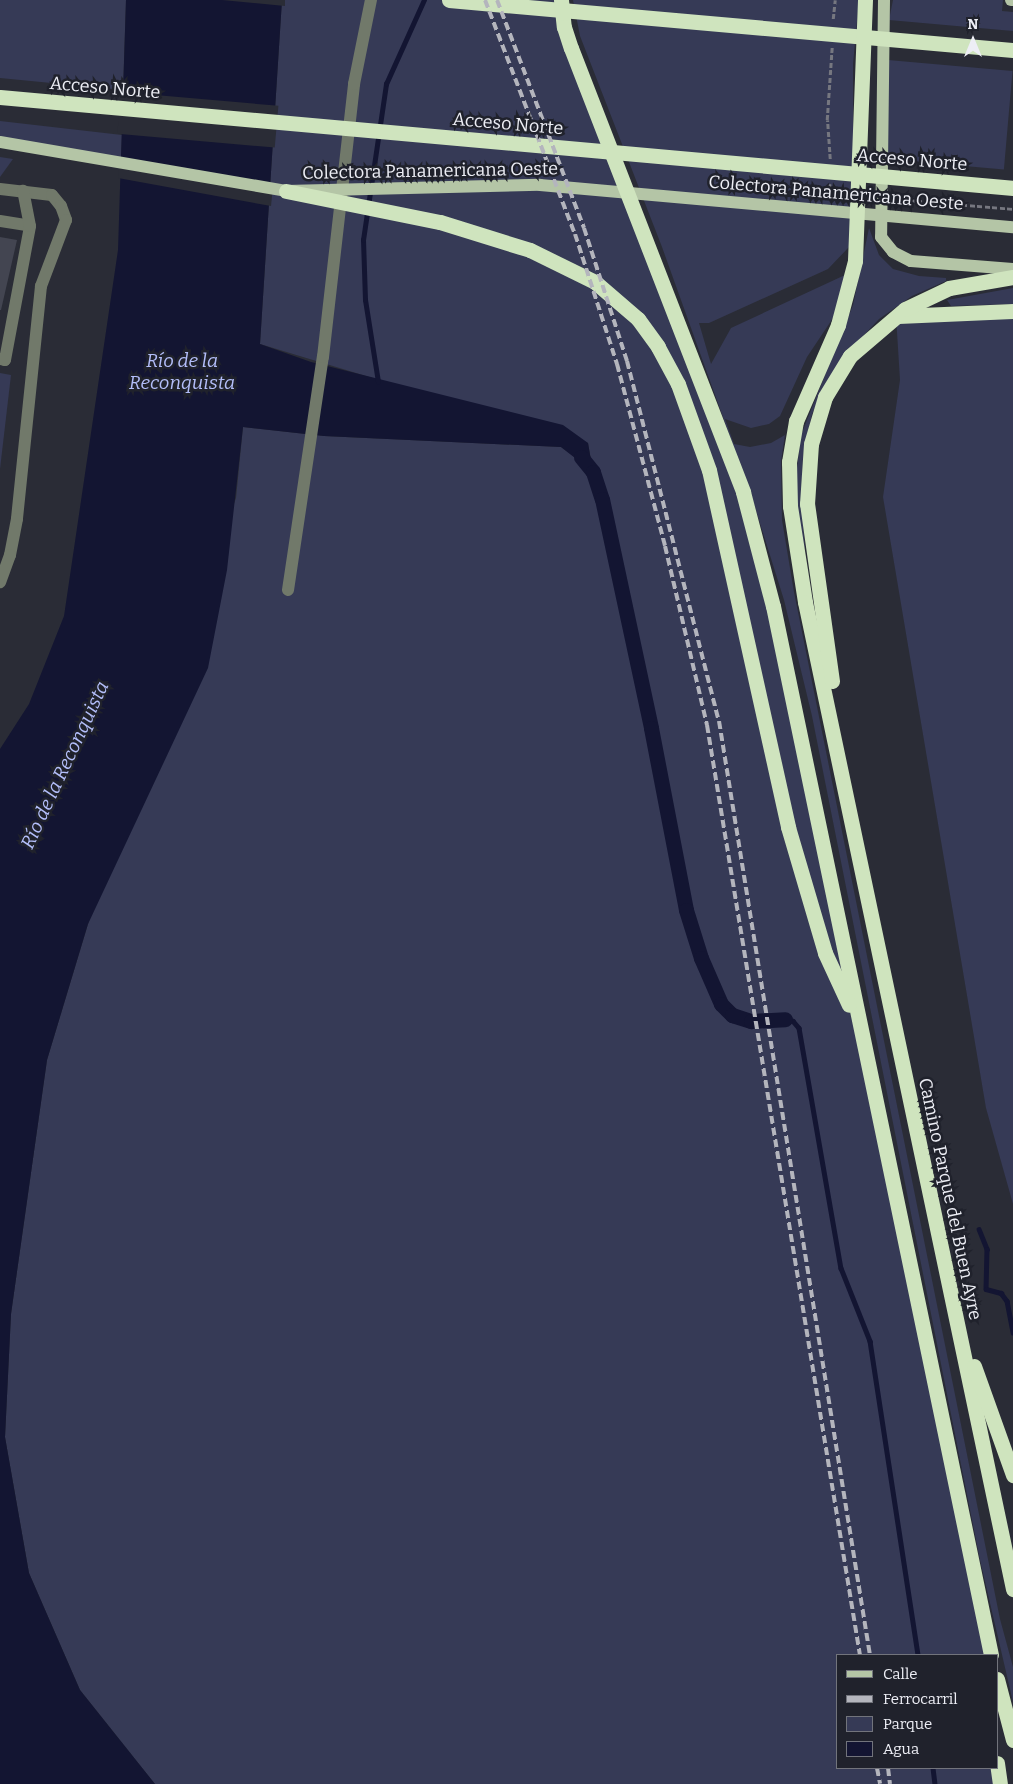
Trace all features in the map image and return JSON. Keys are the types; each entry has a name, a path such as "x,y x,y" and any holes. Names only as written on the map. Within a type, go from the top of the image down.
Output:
{"highway":[{"path":"449,0 1013,50"},
{"path":"561,0 571,48 743,492 785,657 860,1029 991,1654"},
{"path":"852,816 798,566 788,480 796,421 808,387 838,325 855,261 865,0"},
{"name":"Acceso Norte","path":"0,98 1013,188"},
{"path":"286,190 440,222 521,247 595,282 638,319 658,347 678,384 708,470 774,772 825,953 860,1029"},
{"path":"852,816 809,529 808,460 820,410 834,379 850,356 896,316 927,297 948,288 1013,277"},
{"path":"896,316 1013,312"},
{"name":"Camino Parque del Buen Ayre","path":"852,816 1013,1589"},
{"path":"955,1313 1013,1476"},
{"path":"981,1613 984,1654"},
{"path":"998,1683 1013,1740"},
{"path":"998,1769 1000,1784"}],"main road":[{"path":"884,0 881,236 893,252 918,263 1013,269"},
{"name":"Colectora Panamericana Oeste","path":"0,142 286,190 473,184 548,186 1013,227"}],"street":[{"path":"288,590 323,357 354,84 371,0"},
{"path":"0,189 52,195 61,206 66,220 41,286 17,519 10,555 0,582"},
{"path":"0,359 5,360 30,226 23,191"},
{"path":"0,221 30,226"}],"path":[{"path":"833,20 835,0"},
{"path":"830,165 827,120 832,40"},
{"path":"830,174 830,200"},
{"path":"829,193 848,195"},
{"path":"887,198 1013,209"}],"green space":[{"path":"0,0 126,0 123,90 0,78"},
{"path":"282,0 561,0 743,492 985,1654 836,1654 836,1769 997,1769 1000,1784 155,1784 80,1690 29,1573 5,1437 11,1314 47,1060 88,924 236,498 243,427 324,436 561,447 593,471 588,443 260,344"},
{"path":"573,0 859,0 853,64 853,237 849,247 828,269 709,323 699,323 711,364 731,328 845,275 835,315 807,357 780,416 769,424 751,428 725,419 734,444 750,447 771,443 785,435 781,461 782,520 794,592 1000,1619 1013,1667 1013,1702 980,1560 812,716 784,600 753,501 662,247 580,36"},
{"path":"893,0 1003,0 1002,11 1013,12 1013,31 889,20"},
{"path":"888,60 1013,71 1004,170 879,159"},
{"path":"0,121 122,135 121,162 0,139"},
{"path":"0,157 13,159 0,177"},
{"path":"869,228 879,255 893,269 919,276 946,278 946,281 912,296 879,319 840,361 822,393 812,414 803,456 801,499 805,547 802,553 795,484 801,435 853,305"},
{"path":"1013,288 1013,304 951,306 947,300"},
{"path":"1013,311 1013,1204 986,1108 883,497 900,380 896,316"},
{"path":"0,373 11,375 0,469"}],"water":[{"name":"Río de la Reconquista","path":"126,0 282,0 260,344 311,362 563,425 588,443 593,472 561,447 324,436 243,427 227,570 208,668 88,924 47,1060 11,1314 5,1437 29,1573 80,1690 155,1784 0,1784 0,749 29,704 64,616 118,250"}],"pier":[{"path":"222,0 285,0 285,6"},
{"path":"121,92 278,106 275,148 117,134"},
{"path":"119,162 273,186 271,206 118,178"}],"building":[{"path":"0,237 17,240 1,310 0,310"}],"waterway":[{"path":"378,382 365,300 363,240 386,84 424,0"},
{"path":"581,457 593,472 602,499 651,728 686,910 701,958 721,1004 732,1015 751,1021 785,1019"},
{"path":"785,1019 793,1021 799,1028 841,1268 870,1341 918,1654"},
{"path":"979,1229 987,1249 986,1289 1001,1293 1007,1301 1013,1332"},
{"path":"933,1769 935,1784"}],"railway":[{"path":"485,0 575,234 617,364 665,546 707,725 860,1654"},
{"path":"497,0 584,228 627,361 719,721 870,1654"},
{"path":"877,1769 880,1784"},
{"path":"888,1769 890,1784"}]}
